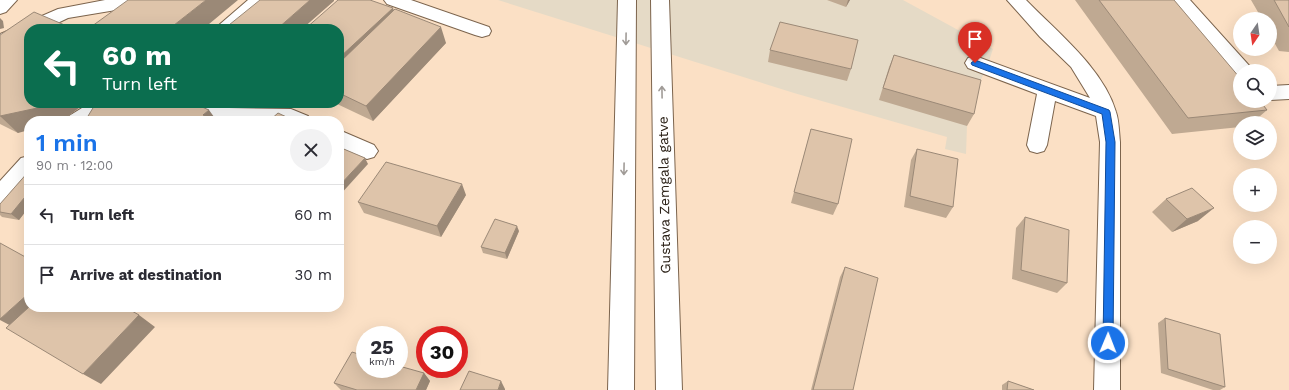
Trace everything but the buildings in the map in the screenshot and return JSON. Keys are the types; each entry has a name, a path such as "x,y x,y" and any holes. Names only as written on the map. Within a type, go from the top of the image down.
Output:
{"main road":[{"path":"0,8 8,0"},
{"path":"40,24 64,13 128,2 131,0"},
{"path":"231,24 259,0"},
{"path":"393,0 482,31"},
{"path":"621,390 627,0"},
{"name":"Gustava Zemgala gatve","path":"660,0 669,390"},
{"path":"1016,0 1047,33 1078,62 1101,99 1106,112 1110,142 1107,390"},
{"path":"1180,0 1238,64"},
{"path":"0,42 24,31"},
{"path":"975,63 1106,112"},
{"path":"1037,145 1047,91"},
{"path":"1277,93 1289,92"},
{"path":"84,116 97,108"},
{"path":"209,108 226,116"},
{"path":"344,140 367,151"},
{"path":"0,196 24,170"},
{"path":"608,390 623,266"},
{"path":"666,271 683,390"}],"shaded area":[{"path":"498,0 903,0 993,49 987,67 975,92 967,126 966,154 945,149 947,137 794,93"}],"route":[{"path":"975,63 1106,112 1110,142 1108,343"}]}
